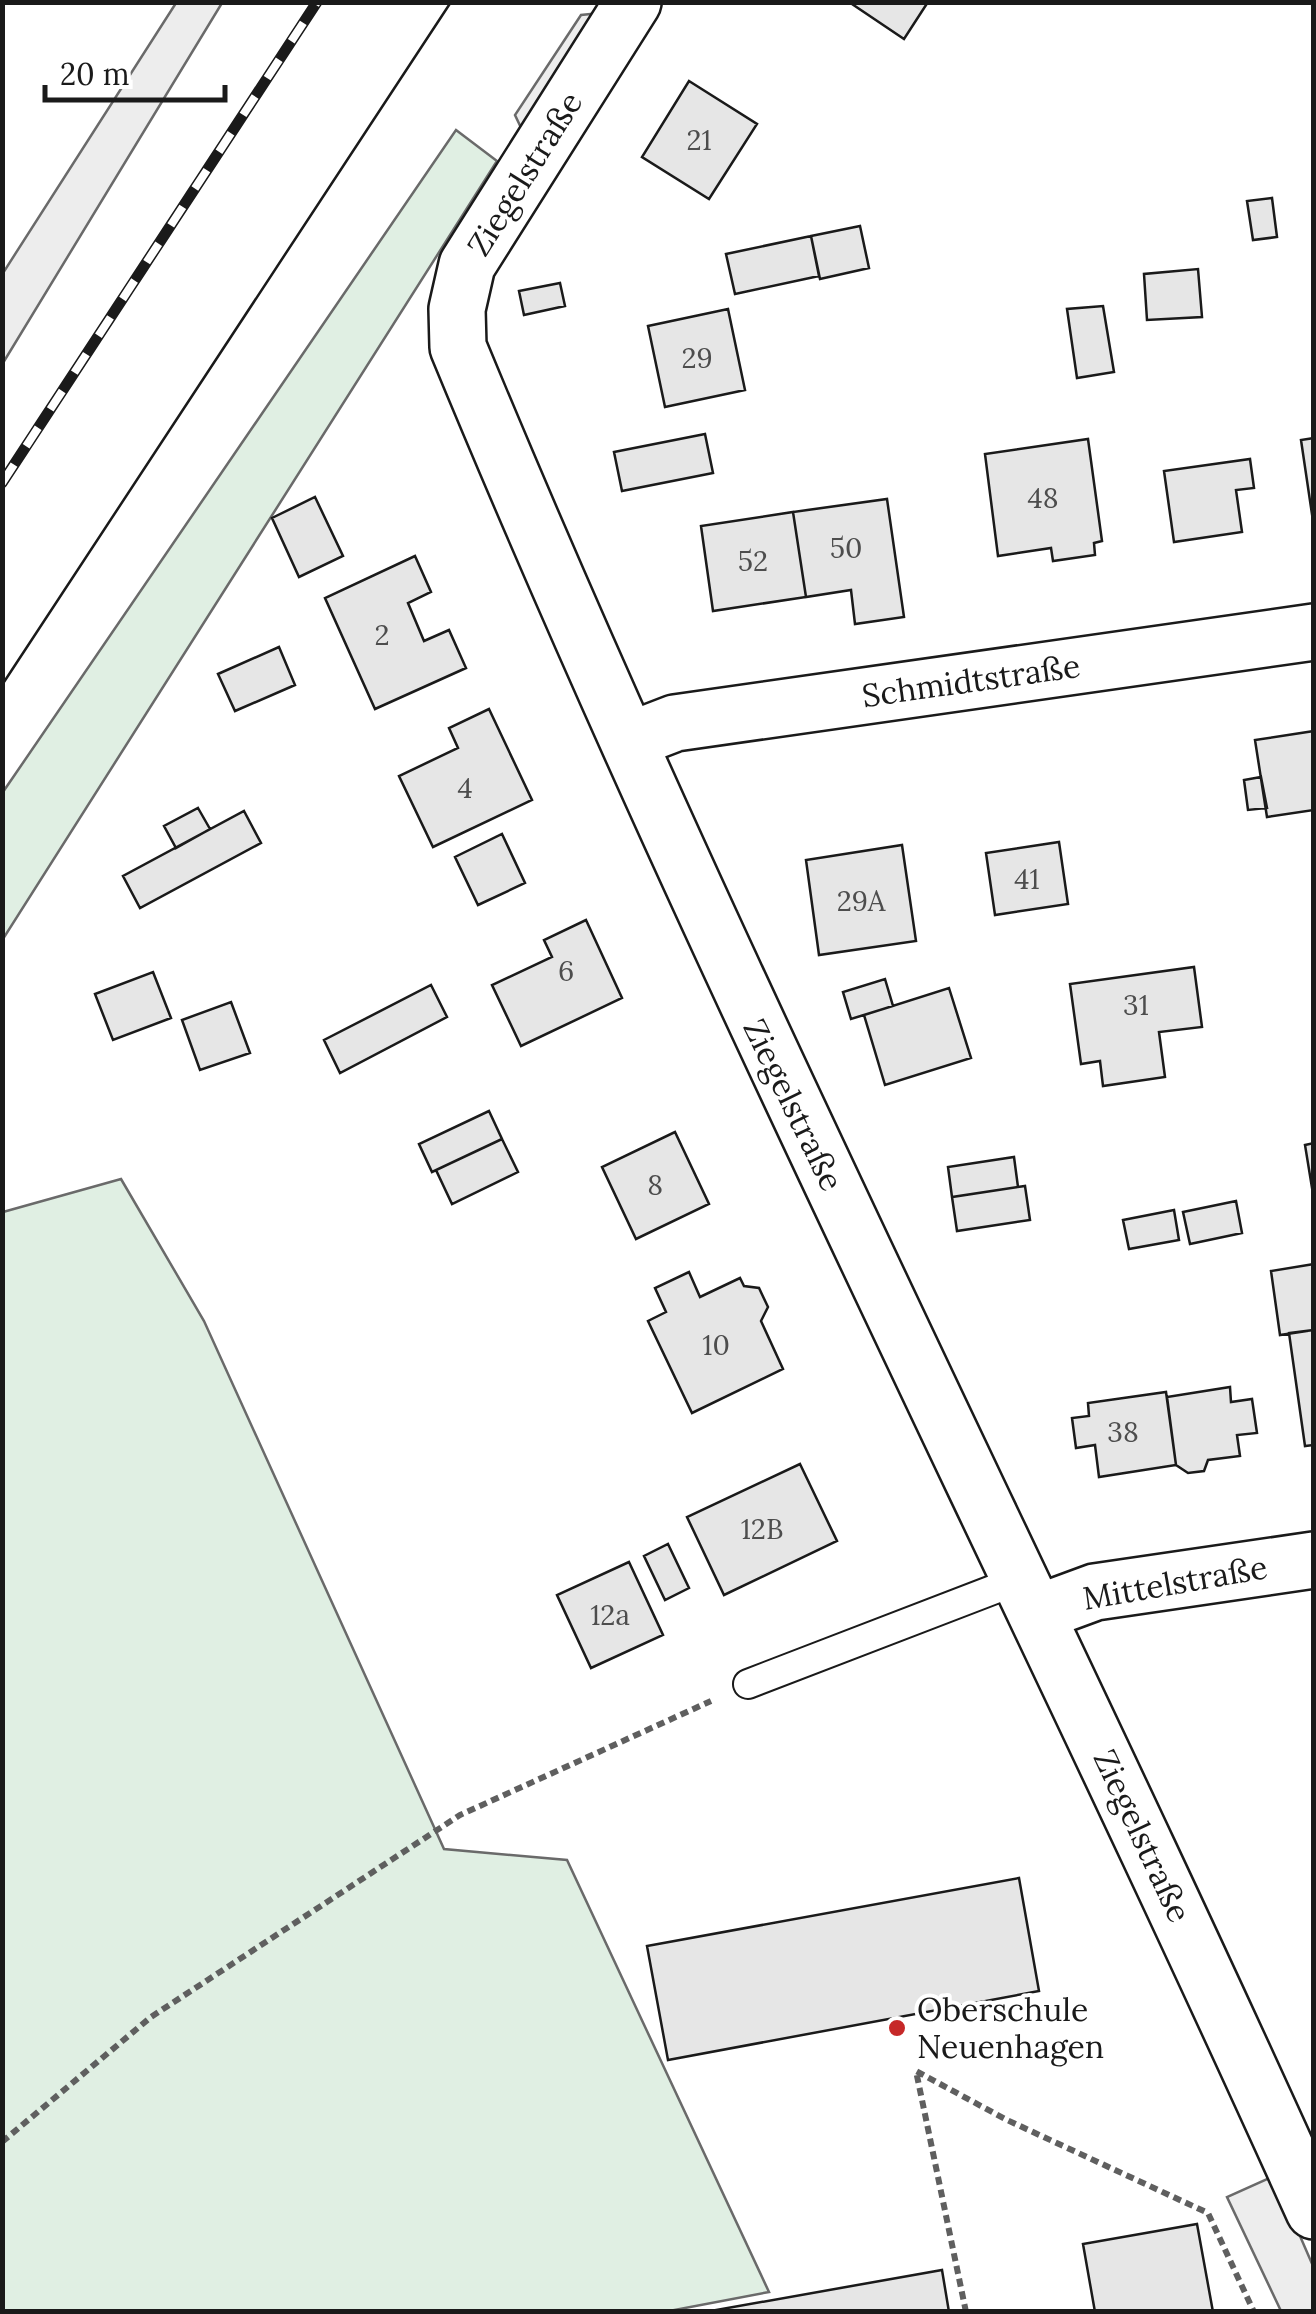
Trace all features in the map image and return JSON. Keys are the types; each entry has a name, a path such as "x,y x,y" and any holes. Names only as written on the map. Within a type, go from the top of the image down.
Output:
{"street":[{"name":"Ziegelstraße","path":"633,2 467,265 457,310 458,347 746,1006 1029,1596 1314,2211"},
{"name":"Schmidtstraße","path":"631,740 675,724 1314,632"},
{"name":"Mittelstraße","path":"1029,1596 1095,1592 1314,1560"}],"lane":[{"path":"748,1684 1029,1596"}],"path":[{"path":"2,2142 151,2017 460,1815 748,1684"},
{"path":"966,2312 916,2070 1007,2120 1208,2213 1254,2312"}],"green space":[{"path":"456,130 497,161 3,939 3,792"},
{"path":"121,1179 204,1321 444,1849 567,1860 769,2292 664,2312 3,2311 3,1212"}],"shaded area":[{"path":"176,3 222,3 3,363 3,273"},
{"path":"601,13 524,134 515,115 581,15"},
{"path":"1274,2176 1313,2266 1313,2311 1281,2311 1227,2197"}],"building":[{"path":"849,2 928,2 904,39"},
{"path":"689,81 757,124 709,199 642,157"},
{"path":"1272,198 1277,237 1253,240 1247,201"},
{"path":"860,226 869,268 820,279 811,236"},
{"path":"811,236 819,276 735,294 726,254"},
{"path":"1198,269 1202,317 1147,320 1144,274"},
{"path":"560,283 565,306 524,315 519,291"},
{"path":"1103,306 1114,372 1077,378 1067,309"},
{"path":"728,309 745,390 665,407 648,326"},
{"path":"705,434 713,473 622,491 614,452"},
{"path":"1314,438 1314,521 1313,521 1301,440"},
{"path":"1088,439 1102,541 1094,543 1095,555 1053,561 1051,548 998,556 985,454"},
{"path":"1250,459 1254,488 1236,490 1242,532 1174,542 1164,471"},
{"path":"315,497 343,556 299,577 272,518"},
{"path":"887,499 904,617 855,624 851,590 806,597 793,512"},
{"path":"793,512 806,597 713,611 701,526"},
{"path":"415,556 431,592 408,603 424,641 449,630 466,668 375,709 325,598"},
{"path":"279,647 295,685 235,711 218,674"},
{"path":"489,709 532,800 433,847 399,776 458,748 449,728"},
{"path":"1314,731 1314,810 1267,817 1255,740"},
{"path":"1261,777 1267,808 1248,810 1244,780"},
{"path":"198,808 210,829 176,848 164,826"},
{"path":"244,811 261,843 140,908 123,876"},
{"path":"502,834 525,883 478,905 455,857"},
{"path":"1059,842 1068,904 995,915 986,853"},
{"path":"902,845 916,941 819,955 806,860"},
{"path":"586,920 622,998 521,1046 492,985 552,957 544,940"},
{"path":"1194,967 1202,1027 1159,1032 1165,1077 1103,1086 1100,1061 1081,1064 1070,984"},
{"path":"153,972 171,1018 113,1040 95,994"},
{"path":"885,979 893,1006 851,1019 843,992"},
{"path":"431,985 447,1017 340,1073 324,1040"},
{"path":"949,988 971,1058 885,1085 864,1015"},
{"path":"231,1002 250,1053 200,1070 182,1020"},
{"path":"489,1111 502,1139 432,1172 419,1144"},
{"path":"675,1132 709,1204 636,1239 602,1167"},
{"path":"502,1139 518,1172 452,1204 436,1170"},
{"path":"1314,1143 1314,1200 1305,1145"},
{"path":"1014,1157 1018,1187 952,1197 948,1167"},
{"path":"1025,1186 1030,1220 957,1231 952,1197"},
{"path":"1236,1201 1242,1233 1190,1244 1183,1212"},
{"path":"1174,1210 1179,1240 1129,1249 1123,1220"},
{"path":"1314,1264 1314,1330 1280,1335 1271,1271"},
{"path":"689,1272 700,1297 740,1278 744,1286 759,1288 768,1307 761,1321 783,1369 692,1413 648,1321 666,1312 655,1288"},
{"path":"1314,1330 1314,1445 1305,1446 1289,1333"},
{"path":"1230,1387 1231,1402 1252,1399 1257,1433 1237,1435 1240,1456 1208,1460 1204,1471 1188,1473 1176,1465 1167,1397"},
{"path":"1166,1392 1176,1465 1099,1477 1095,1445 1076,1448 1072,1418 1089,1416 1088,1403"},
{"path":"800,1464 837,1541 724,1595 687,1517"},
{"path":"668,1544 689,1588 665,1600 644,1556"},
{"path":"629,1562 663,1635 591,1668 557,1595"},
{"path":"1019,1878 1039,1991 668,2060 647,1946"},
{"path":"1197,2224 1213,2312 1095,2312 1083,2244"},
{"path":"942,2270 949,2312 705,2312"}],"tram line":[{"path":"2,685 451,2"}],"railway":[{"path":"2,483 317,2"}],"place":[{"name":"Oberschule Neuenhagen","path":"897,2028"}]}
